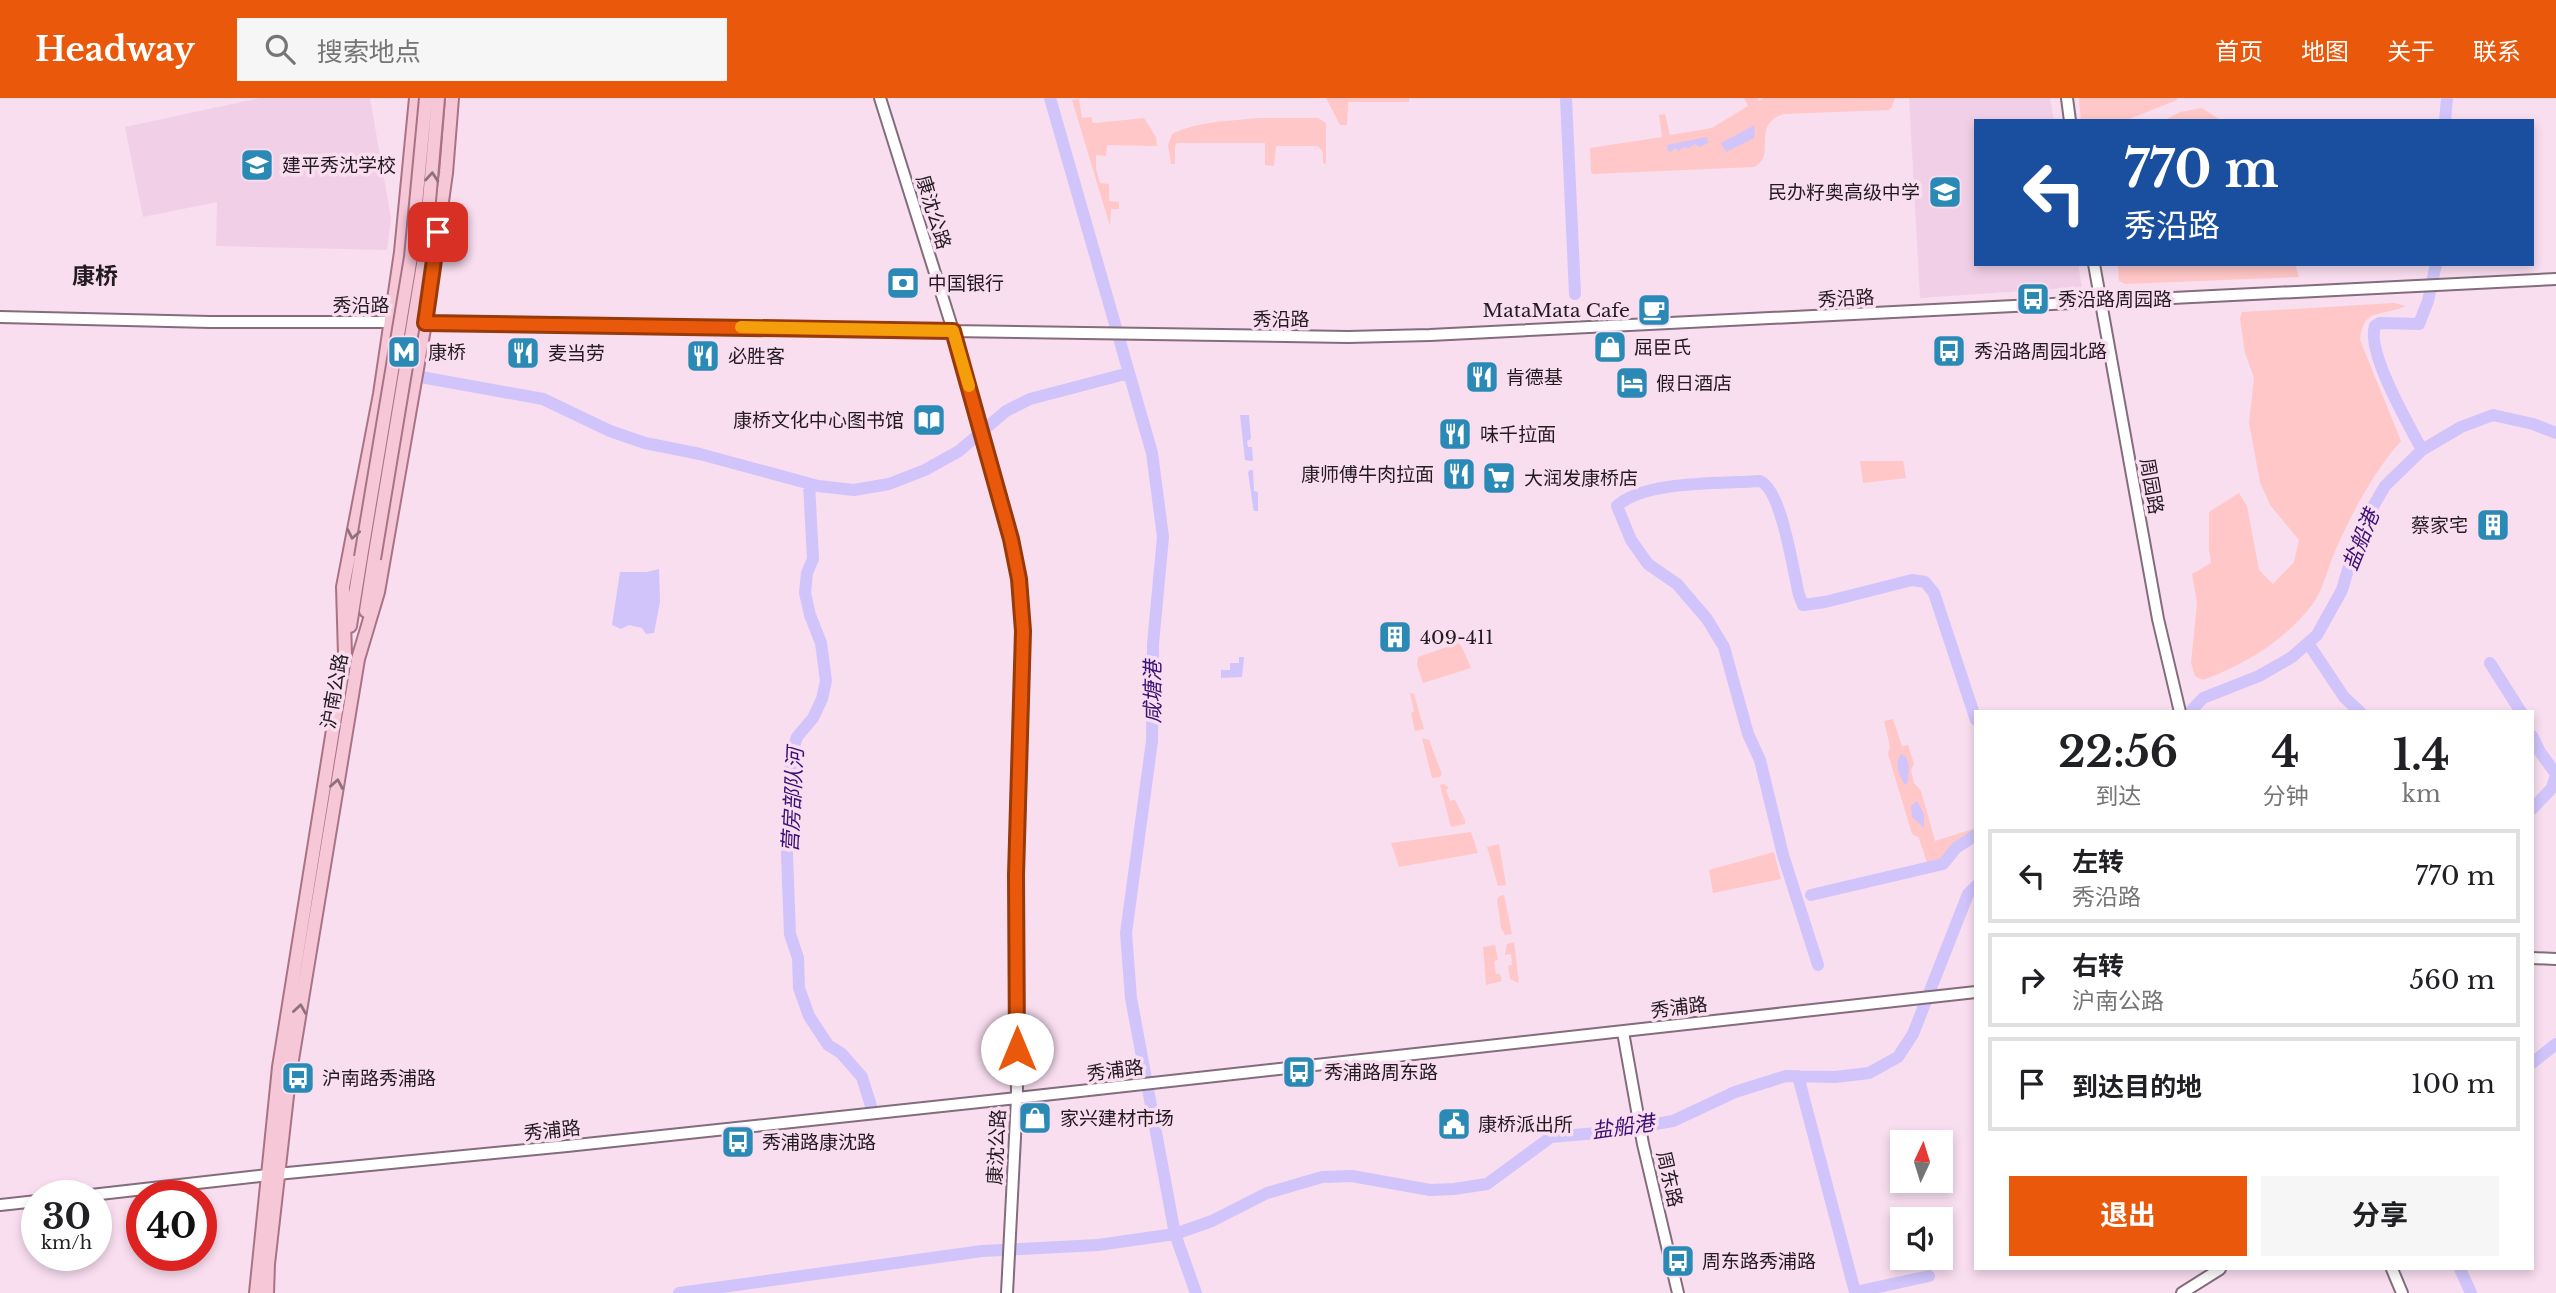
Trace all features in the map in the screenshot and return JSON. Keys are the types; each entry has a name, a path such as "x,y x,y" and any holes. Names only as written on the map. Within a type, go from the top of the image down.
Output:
{"main road":[{"name":"沪南公路","path":"351,657 343,587 380,394 401,252 416,98"},
{"path":"351,657 411,257 426,98"},
{"path":"367,558 424,258 438,98"},
{"name":"沪南公路","path":"256,1293 351,657 378,592 425,323 446,173 452,98"},
{"name":"康沈公路","path":"880,98 953,331 1011,539 1019,579 1023,631 1016,875 1017,1098 1007,1293"},
{"path":"2067,98 2070,119"},
{"name":"周园路","path":"2094,266 2156,605 2179,710"},
{"name":"秀沿路","path":"0,317 223,323 390,322 1348,337 2101,303 2556,279"},
{"path":"2534,958 2556,959"},
{"name":"秀浦路","path":"112,1193 1166,1082 1974,992"},
{"name":"周东路","path":"1623,1031 1643,1144 1678,1293"},
{"name":"沪南公路","path":"267,1293 272,1174"},
{"path":"0,1205 21,1203"},
{"path":"2182,1293 2218,1270"},
{"path":"2392,1270 2402,1293"}],"shaded area":[{"name":"建平秀沈学校","path":"260,98 370,98 391,218 387,250 216,246 217,202 143,217 125,127"},
{"path":"1326,98 1409,98 1409,102 1348,102 1347,125 1340,125"},
{"path":"1744,98 1757,98 1759,101 1764,98 1895,98 1889,110 1783,114 1773,119 1768,126 1764,155 1761,162 1754,167 1591,172 1590,148 1662,137 1659,115 1665,114 1670,135 1712,128 1748,106"},
{"name":"民办籽奥高级中学","path":"1909,98 2050,98 2054,119 1974,119 1974,266 2078,266 2082,287 1920,298"},
{"path":"2079,98 2177,98 2129,119 2081,119"},
{"path":"1079,99 1082,118 1092,117 1092,122 1096,123 1144,118 1156,137 1157,146 1107,145 1106,156 1096,155 1100,183 1109,184 1109,201 1119,202 1119,209 1111,209 1110,226 1072,100"},
{"path":"2202,108 2219,119 2167,119 2180,112"},
{"path":"1259,118 1318,118 1326,123 1326,164 1323,163 1323,152 1318,146 1276,146 1274,166 1265,165 1265,143 1177,143 1175,164 1171,164 1168,145 1172,134 1203,124"},
{"path":"1755,125 1754,138 1726,152 1721,143"},
{"path":"1707,137 1708,143 1700,147 1695,144 1679,151 1675,148 1671,152 1668,151 1667,145"},
{"path":"2118,266 2296,266 2299,277 2125,284 2119,281"},
{"path":"2394,303 2406,306 2370,317 2365,322 2360,340 2401,441 2364,493 2335,551 2319,593 2301,618 2276,641 2234,667 2203,680 2195,676 2191,663 2197,603 2192,574 2211,563 2209,512 2239,493 2247,506 2259,570 2273,584 2294,562 2299,540 2270,505 2260,482 2249,423 2254,378 2245,353 2240,318 2242,312"},
{"path":"1240,415 1249,415 1251,439 1247,441 1248,447 1252,447 1253,461 1245,460"},
{"path":"1860,461 1903,461 1906,478 1863,483"},
{"path":"1253,470 1254,491 1258,492 1258,511 1254,511 1253,507 1248,472"},
{"path":"659,569 660,602 654,633 646,634 642,628 629,625 621,629 612,625 620,572"},
{"path":"1458,643 1471,668 1423,683 1417,665 1418,657"},
{"path":"1239,657 1244,657 1242,677 1221,678 1221,670 1230,670 1230,663 1239,663"},
{"path":"1410,693 1414,694 1424,729 1415,731"},
{"path":"1893,719 1902,746 1908,745 1914,764 1911,770 1914,783 1921,791 1935,841 1974,829 1940,861 1927,863 1919,838 1912,834 1888,754 1890,747 1884,721"},
{"path":"1422,738 1429,740 1442,774 1440,777 1432,778"},
{"path":"1901,754 1906,757 1909,765 1908,781 1905,785 1898,769"},
{"path":"1444,784 1449,788 1446,790 1450,801 1455,800 1465,824 1451,827 1440,785"},
{"path":"1917,801 1924,814 1924,828 1912,817 1911,806"},
{"path":"1471,832 1478,853 1399,867 1391,843"},
{"path":"1499,844 1506,885 1498,886 1487,847"},
{"path":"1774,852 1781,879 1713,893 1709,870"},
{"path":"1504,895 1512,934 1505,935 1501,928 1497,899"},
{"path":"1514,942 1519,983 1510,979 1508,966 1512,965 1511,954 1505,955 1507,944"},
{"path":"1495,945 1498,960 1494,961 1496,974 1500,974 1502,981 1486,985 1483,947"}],"waterway":[{"name":"咸塘港","path":"1050,98 1152,453 1163,537 1153,644 1152,741 1126,933 1131,998 1175,1234 1196,1293"},
{"path":"1566,98 1575,294"},
{"path":"2445,119 2447,98"},
{"path":"2422,450 2382,370 2374,338 2375,326 2380,323 2419,324 2428,301 2436,266"},
{"path":"421,377 543,399 610,431 645,443 700,454 818,486 854,490 889,484 925,470 959,451 1006,411 1030,399 1129,373"},
{"name":"盐船港","path":"2192,710 2203,698 2259,676 2292,657 2317,635 2342,590 2360,529 2385,486 2422,450 2461,427 2493,415 2533,424 2556,433"},
{"path":"1818,965 1783,855 1760,760 1748,734 1724,647 1707,619 1677,584 1648,564 1631,540 1617,506 1630,498 1665,487 1760,481 1768,487 1775,499 1803,605 1912,580 1925,582 1934,593 1974,714"},
{"name":"营房部队河","path":"809,484 813,559 807,573 805,593 821,643 826,681 822,699 813,718 797,737 791,755 787,855 790,934 798,958 799,988 809,1016 828,1045 841,1053 862,1077 871,1106"},
{"path":"2308,643 2344,697 2358,710"},
{"path":"2490,663 2520,710"},
{"path":"2534,740 2556,774"},
{"path":"2534,807 2552,788 2556,775"},
{"path":"1811,895 1943,864 1956,848 1974,836"},
{"name":"盐船港","path":"679,1293 982,1251 1098,1245 1175,1234 1212,1221 1267,1193 1322,1177 1352,1176 1430,1190 1487,1184 1551,1137 1608,1132 1673,1121 1735,1092 1786,1076 1835,1077 1869,1073 1898,1057 1913,1034 1968,894 1974,888"},
{"path":"2534,1061 2556,1044"},
{"path":"1798,1076 1855,1292 1929,1276"},
{"path":"2460,1270 2471,1293"}],"slow traffic":[{"path":"741,327 953,331 969,386"}],"place":[{"name":"建平秀沈学校","path":"257,165"},
{"name":"民办籽奥高级中学","path":"1945,192"},
{"name":"中国银行","path":"903,283"},
{"name":"秀沿路周园路","path":"2033,299"},
{"name":"MataMata Cafe","path":"1654,310"},
{"name":"屈臣氏","path":"1610,347"},
{"name":"秀沿路周园北路","path":"1949,351"},
{"name":"康桥","path":"404,352"},
{"name":"麦当劳","path":"523,353"},
{"name":"必胜客","path":"703,356"},
{"name":"肯德基","path":"1482,377"},
{"name":"假日酒店","path":"1632,383"},
{"name":"康桥文化中心图书馆","path":"929,420"},
{"name":"味千拉面","path":"1455,434"},
{"name":"康师傅牛肉拉面","path":"1459,474"},
{"name":"大润发康桥店","path":"1499,478"},
{"name":"蔡家宅","path":"2493,525"},
{"name":"409-411","path":"1395,637"},
{"name":"秀浦路周东路","path":"1299,1072"},
{"name":"沪南路秀浦路","path":"298,1078"},
{"name":"家兴建材市场","path":"1035,1118"},
{"name":"康桥派出所","path":"1454,1124"},
{"name":"秀浦路康沈路","path":"738,1142"},
{"name":"周东路秀浦路","path":"1678,1261"}],"district":[{"name":"康桥","path":"95,276"}],"route":[{"path":"438,232 425,323 953,331 1011,539 1019,579 1023,631 1016,875 1017,1049"}]}
